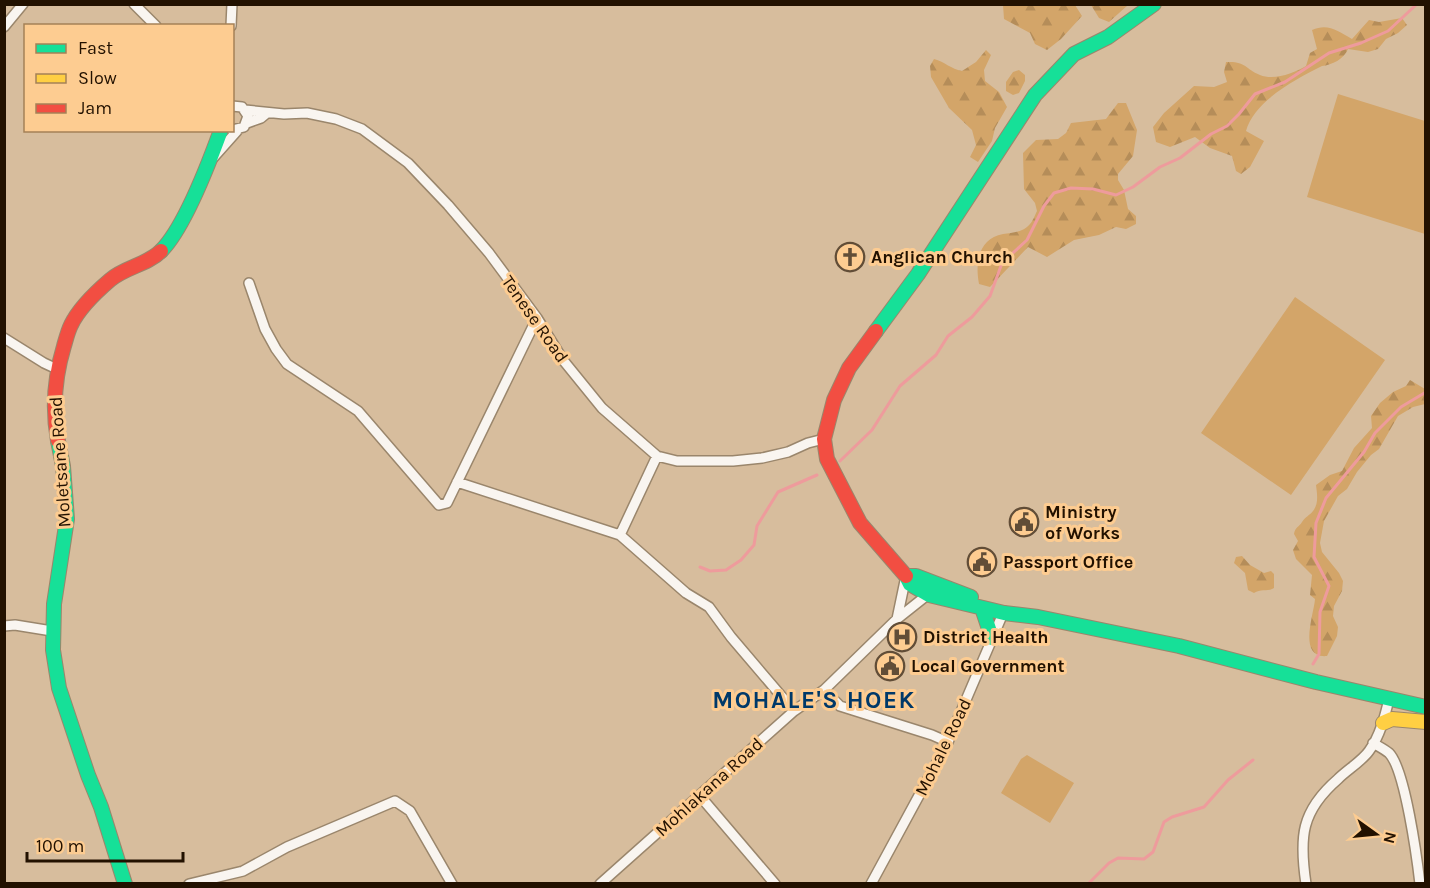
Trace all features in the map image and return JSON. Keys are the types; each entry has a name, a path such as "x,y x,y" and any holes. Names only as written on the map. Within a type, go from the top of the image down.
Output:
{"main road":[{"path":"1004,610 977,600 910,584 906,576 860,523 827,459 824,439 834,400 849,368 918,274 1035,95 1074,54 1108,37 1154,4"},
{"name":"Moletsane Road","path":"125,884 101,807 59,688 52,650 54,604 67,519 63,466 54,420 53,399 57,369 72,324 85,304 112,278 145,263 162,251 188,208 210,161 220,132"},
{"path":"932,590 982,608 1004,610 1179,646 1316,682 1425,707"},
{"path":"982,608 992,638"},
{"path":"1383,723 1392,719 1425,722"}],"street":[{"path":"4,27 23,4"},
{"path":"134,4 154,24"},
{"path":"231,24 232,4"},
{"path":"236,106 248,116 247,123"},
{"name":"Tenese Road","path":"236,106 267,113 306,113 336,119 362,129 408,163 489,253 537,318 563,360 602,408 657,456"},
{"name":"Tenese Road","path":"235,131 267,113"},
{"name":"Moletsane Road","path":"210,161 235,131"},
{"path":"249,283 265,329 287,364 358,411 439,505 447,502 537,318"},
{"path":"4,338 57,369"},
{"path":"620,535 657,456 677,461 733,461 788,452 824,439"},
{"path":"457,482 620,535 686,593 709,607 731,637 794,711"},
{"path":"897,619 906,576"},
{"name":"Mohlakana Road","path":"600,884 794,711 824,690 897,619 932,590"},
{"name":"Mohale Road","path":"872,884 948,742 1004,610"},
{"path":"4,626 15,625 52,631"},
{"path":"824,690 840,706 948,742"},
{"path":"1306,884 1302,841 1314,802 1369,752 1383,723 1389,699"},
{"path":"1373,743 1390,754 1399,775 1414,836 1420,884"},
{"path":"700,796 775,884"},
{"path":"189,884 243,871 286,848 395,801 410,811 452,884"},
{"path":"1414,836 1425,835"}],"green space":[{"path":"1003,5 1075,5 1082,16 1061,39 1047,50 1035,44 1030,33 1004,19"},
{"path":"1091,5 1128,5 1109,22 1099,18"},
{"path":"1402,18 1407,25 1386,39 1378,49 1368,52 1348,49 1337,61 1300,77 1267,101 1250,120 1246,131 1264,141 1250,167 1241,174 1236,171 1232,156 1210,148 1195,137 1170,147 1156,142 1153,127 1164,113 1194,86 1214,87 1227,82 1224,72 1226,62 1241,64 1266,77 1284,75 1306,66 1310,53 1317,49 1312,30 1328,28 1352,39 1369,20 1379,22"},
{"path":"986,50 991,55 984,70 985,81 999,92 1007,107 995,128 992,141 978,162 970,157 976,145 972,130 949,108 931,77 930,66 934,59 962,71 976,62"},
{"path":"1019,70 1025,75 1025,81 1019,93 1013,95 1006,91 1006,82 1013,72"},
{"path":"1338,94 1425,121 1425,234 1307,197"},
{"path":"1118,103 1126,103 1137,130 1133,156 1118,174 1128,209 1136,216 1136,224 1126,229 1116,227 1099,235 1074,240 1047,257 1028,247 990,287 979,284 978,260 983,246 995,237 1024,229 1031,223 1037,211 1035,203 1024,189 1023,153 1036,140 1058,139 1066,133 1071,123 1106,119"},
{"path":"1295,297 1385,360 1291,495 1201,433"},
{"path":"1410,380 1425,389 1425,404 1413,407 1398,416 1379,449 1357,472 1347,489 1338,496 1324,521 1320,543 1322,552 1343,581 1342,591 1334,606 1333,616 1338,627 1337,636 1327,656 1318,655 1312,650 1309,634 1315,599 1310,595 1312,575 1296,559 1293,550 1298,541 1294,534 1296,528 1315,508 1316,485 1330,475 1342,471 1354,448 1372,428 1371,416 1380,403 1393,392 1406,386"},
{"path":"1242,556 1250,565 1264,573 1271,571 1274,574 1274,588 1254,593 1248,590 1245,573 1234,563 1236,557"},
{"path":"1027,755 1074,783 1050,823 1001,793 1021,759"}],"waterway":[{"path":"840,461 872,430 900,386 936,355 948,336 972,317 990,296 1002,263 1027,240 1044,206 1054,193 1071,188 1093,189 1116,195 1133,187 1160,167 1180,158 1211,134 1227,126 1255,94 1285,82 1329,53 1361,43 1388,31 1417,4"},
{"path":"1313,664 1319,654 1320,612 1329,586 1314,557 1316,523 1326,498 1364,452 1375,433 1401,407 1426,392"},
{"path":"700,567 710,571 726,570 741,560 754,545 757,526 778,492 817,475"},
{"path":"1088,884 1109,863 1118,858 1144,859 1153,852 1164,822 1172,817 1204,807 1228,780 1253,760"}],"traffic: fast":[{"path":"876,331 918,274 1035,95 1074,54 1108,37 1154,4"},
{"path":"161,251 179,227 187,211 220,132"},
{"path":"58,441 63,466 67,519 54,604 53,650 59,688 101,807 125,884"},
{"path":"906,576 910,584 929,595 1004,613 1038,617 1179,646 1316,682 1426,707"},
{"path":"906,576 916,576 971,597"},
{"path":"982,608 992,638"}],"traffic: slow":[{"path":"1383,723 1392,719 1426,722"}],"traffic: jam":[{"path":"58,441 55,417 56,382 66,338 74,319 88,301 110,280 149,260 161,251"},
{"path":"876,331 849,368 834,400 824,439 827,459 860,523 906,576"}],"place":[{"name":"Anglican Church","path":"850,257"},
{"name":"Ministry of Works","path":"1024,522"},
{"name":"Passport Office","path":"982,562"},
{"name":"District Health","path":"902,637"},
{"name":"Local Government","path":"890,666"}],"district":[{"name":"MOHALE'S HOEK","path":"814,700"}]}
